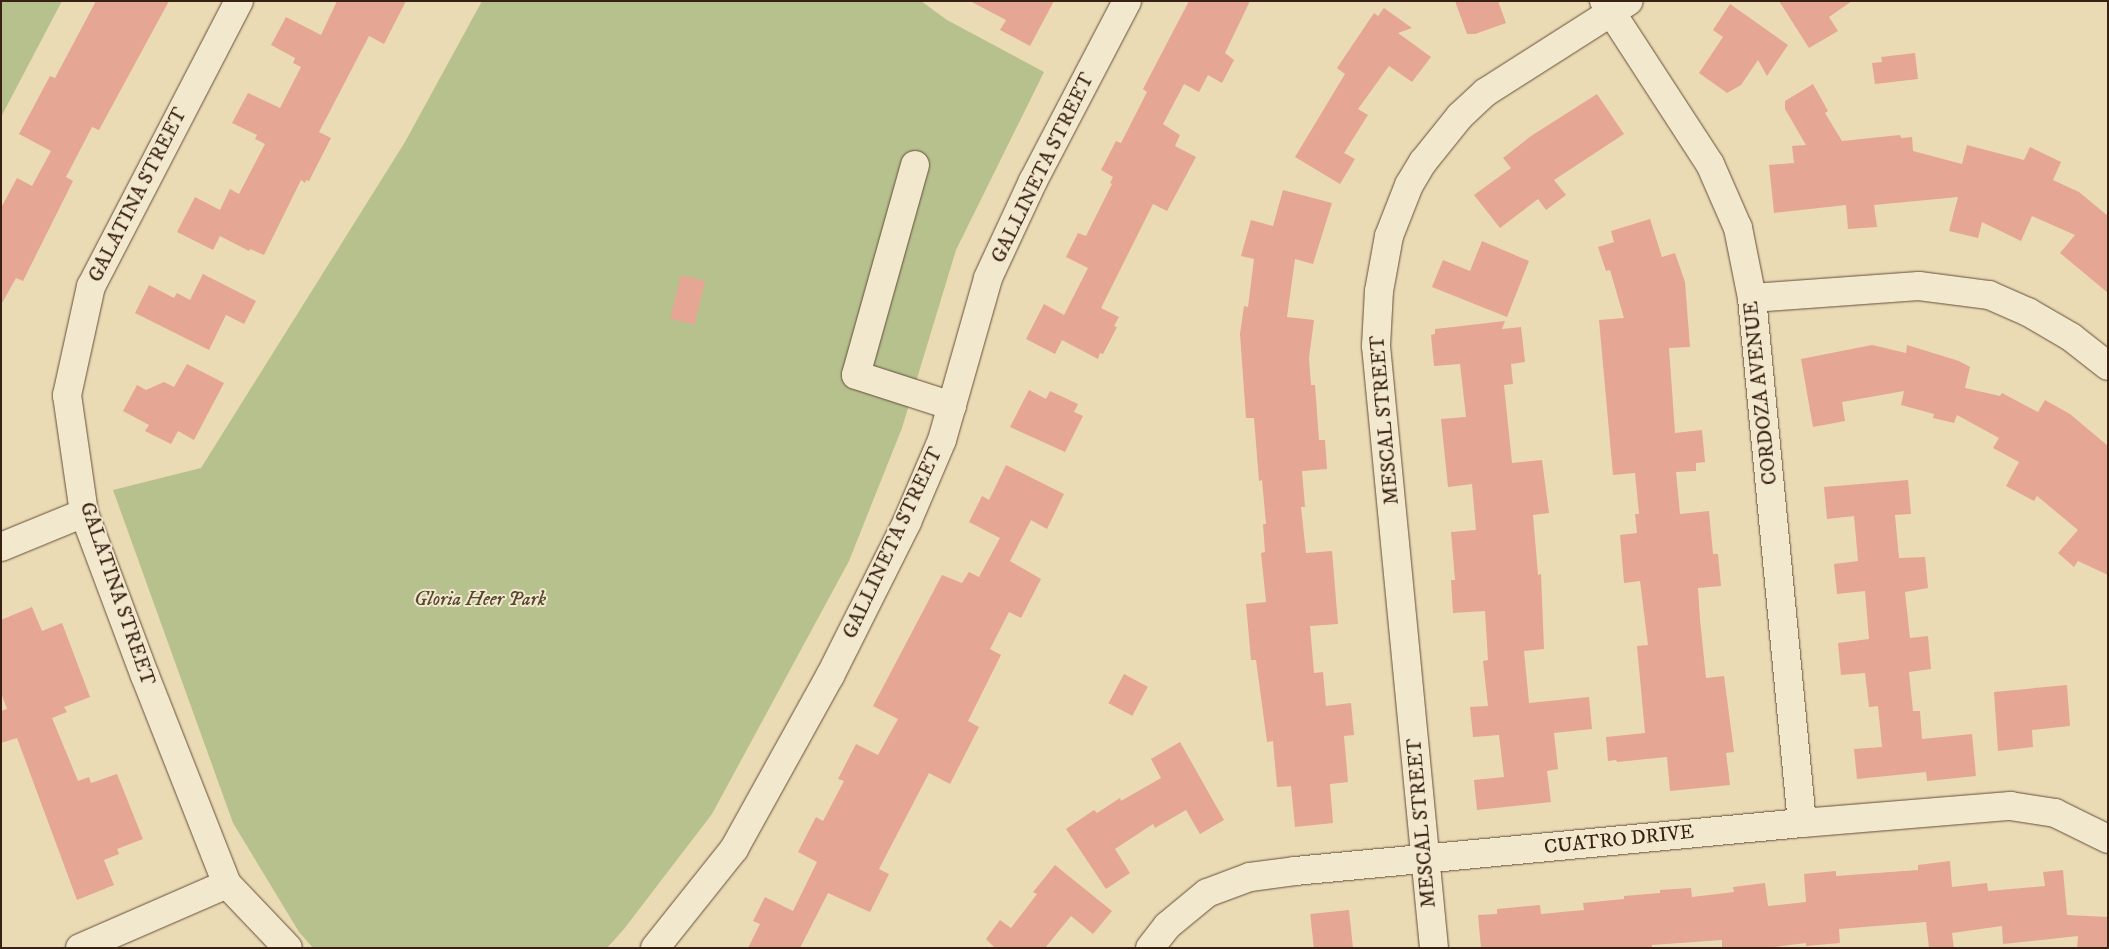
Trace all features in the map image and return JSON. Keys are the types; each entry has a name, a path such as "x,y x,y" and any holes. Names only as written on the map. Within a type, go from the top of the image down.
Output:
{"street":[{"name":"GALATINA STREET","path":"238,1 91,286 67,395 84,513 144,676 227,884 288,948"},
{"name":"GALLINETA STREET","path":"655,948 734,849 830,676 907,522 942,440 988,278 1033,181 1127,1"},
{"name":"CORDOZA AVENUE","path":"1615,5 1710,164 1738,228 1752,298 1802,823"},
{"name":"MESCAL STREET","path":"1434,948 1376,346 1379,290 1389,236 1409,185 1423,162 1460,116 1486,92 1615,5"},
{"path":"915,165 856,375 952,406"},
{"path":"1752,298 1919,286 1989,295 2028,312 2071,337 2108,366"},
{"path":"1,547 84,513"},
{"name":"CUATRO DRIVE","path":"1150,948 1167,926 1207,893 1250,877 1802,823 2010,806 2055,813 2108,839"},
{"path":"80,948 227,884"}],"green space":[{"path":"1,1 62,1 1,117"},
{"name":"Gloria Heer Park","path":"482,1 921,1 947,20 1044,72 956,250 902,428 849,561 712,814 624,929 607,948 313,948 299,932 233,823 113,490 201,468 405,142"}],"building":[{"path":"96,1 169,1 99,130 92,127 66,177 73,181 23,281 16,278 1,305 1,208 17,178 32,186 51,151 19,134 50,76 55,78"},
{"path":"337,1 406,1 384,44 369,36 319,132 331,138 309,181 306,180 305,183 301,180 264,255 250,249 249,251 220,236 213,250 177,232 195,197 220,210 230,189 239,194 265,144 255,139 257,135 232,123 248,93 280,108 301,67 293,63 295,58 271,45 286,17 321,35"},
{"path":"970,1 1054,1 1030,46 1000,30 1006,20"},
{"path":"1189,1 1250,1 1225,53 1234,60 1222,83 1208,75 1199,92 1184,84 1163,124 1180,135 1175,146 1196,157 1167,211 1153,204 1101,308 1119,317 1114,326 1117,327 1103,354 1100,353 1098,359 1062,340 1055,354 1026,339 1044,304 1064,315 1088,268 1066,257 1078,233 1086,236 1112,184 1110,183 1113,177 1101,170 1116,141 1121,143 1147,92 1143,89"},
{"path":"1455,1 1498,1 1506,23 1475,34 1467,34"},
{"path":"1779,1 1852,1 1829,17 1838,31 1809,48"},
{"path":"1730,4 1788,45 1767,76 1758,60 1741,85 1727,93 1699,73 1723,37 1713,30"},
{"path":"1384,8 1412,28 1398,33 1431,57 1412,82 1389,66 1358,109 1368,115 1344,153 1355,159 1340,184 1295,157 1345,74 1337,68 1374,13 1378,16"},
{"path":"1915,53 1918,79 1875,84 1872,63 1882,62 1881,57"},
{"path":"1813,84 1828,111 1825,113 1842,141 1900,135 1901,138 1912,137 1913,151 1962,164 1967,145 2024,160 2030,147 2061,162 2053,180 2079,192 2108,216 2108,293 2060,253 2075,235 2032,216 2021,241 1982,222 1978,238 1949,231 1958,197 1874,205 1877,227 1848,229 1846,205 1774,213 1769,165 1794,163 1792,146 1806,145 1785,109 1785,101"},
{"path":"1597,94 1624,134 1554,180 1566,195 1546,210 1538,199 1500,228 1474,195 1511,168 1503,158 1531,136"},
{"path":"1283,190 1332,203 1313,264 1295,259 1287,317 1314,320 1309,358 1311,385 1315,385 1319,440 1325,440 1327,469 1302,471 1305,507 1301,507 1306,553 1332,551 1338,624 1310,626 1314,673 1323,672 1326,706 1351,703 1354,735 1344,736 1348,782 1330,784 1333,823 1295,827 1291,786 1277,787 1273,741 1267,742 1256,660 1251,660 1246,604 1266,602 1261,553 1265,552 1263,524 1266,524 1262,480 1259,481 1254,418 1246,418 1240,334 1244,306 1248,307 1254,259 1241,256 1251,220 1273,226"},
{"path":"1650,219 1662,257 1675,253 1685,282 1690,347 1669,348 1675,433 1702,430 1705,462 1696,463 1696,471 1676,472 1680,514 1709,511 1713,554 1718,554 1721,586 1698,588 1706,678 1724,676 1734,752 1726,753 1730,785 1670,791 1667,757 1617,762 1616,760 1608,761 1606,737 1645,733 1637,646 1648,645 1640,581 1624,583 1620,535 1637,533 1635,514 1639,514 1635,473 1613,475 1599,320 1624,318 1610,270 1606,271 1598,247 1614,242 1611,231"},
{"path":"1482,241 1529,261 1507,317 1432,287 1443,260 1470,271"},
{"path":"203,274 256,301 244,324 226,315 209,350 135,313 149,285 174,298 177,293 190,300"},
{"path":"681,275 705,281 694,325 670,319"},
{"path":"1505,321 1502,329 1521,327 1525,362 1511,364 1513,384 1504,385 1512,463 1542,460 1549,513 1533,515 1538,575 1541,574 1544,649 1524,651 1529,703 1589,697 1592,729 1554,733 1558,769 1547,771 1551,802 1477,810 1474,780 1504,777 1499,735 1473,737 1470,707 1488,706 1483,661 1488,660 1485,611 1453,613 1451,580 1455,580 1451,532 1476,530 1472,484 1448,487 1441,419 1466,417 1460,364 1434,366 1431,335 1435,334 1435,329"},
{"path":"1872,345 1906,353 1907,345 1959,361 1970,367 1965,388 2000,396 2002,393 2038,412 2045,400 2070,414 2108,446 2108,575 2078,561 2074,567 2058,553 2078,530 2037,496 2034,501 2006,486 2019,462 1993,448 1999,438 1957,415 1954,423 1933,418 1934,414 1901,405 1904,391 1842,402 1845,421 1813,427 1801,359"},
{"path":"187,364 224,383 194,440 178,431 171,444 145,431 149,425 123,411 137,385 146,390 164,382 174,387"},
{"path":"1029,390 1046,399 1050,391 1078,404 1074,412 1083,416 1065,452 1010,427"},
{"path":"1006,465 1064,494 1047,529 1031,520 1010,561 1041,579 1021,618 1009,612 990,649 1001,655 968,721 979,727 950,784 929,773 879,869 889,874 870,912 828,893 800,948 748,948 760,924 753,921 765,897 793,911 817,862 798,852 816,817 823,821 844,781 838,779 856,744 878,755 898,719 873,706 942,575 962,583 969,572 979,577 1000,538 969,522 982,496 989,500"},
{"path":"1908,480 1911,514 1895,515 1899,558 1925,557 1928,588 1905,592 1910,638 1928,636 1931,669 1909,672 1913,711 1920,711 1922,739 1972,734 1976,776 1927,781 1926,772 1857,779 1854,749 1882,747 1878,706 1869,707 1865,673 1841,675 1838,643 1869,639 1865,591 1837,594 1834,564 1858,561 1854,516 1827,519 1824,487"},
{"path":"32,607 42,631 62,623 90,697 64,707 67,712 52,718 78,781 89,777 91,783 117,774 143,839 117,849 119,854 104,860 114,885 77,900 17,738 1,743 1,711 7,709 1,693 1,620"},
{"path":"1124,674 1148,687 1132,716 1109,703"},
{"path":"2067,685 2070,726 2032,730 2033,747 1998,751 1994,692"},
{"path":"1180,742 1224,820 1200,834 1186,810 1155,828 1153,824 1115,849 1130,873 1106,889 1066,829 1094,810 1097,813 1120,798 1121,801 1161,778 1151,759"},
{"path":"1950,861 1952,887 1987,883 1988,891 2045,886 2043,872 2063,870 2067,915 2108,917 2108,948 2077,948 2078,936 2003,944 2002,926 1952,933 1954,948 1929,948 1926,922 1839,929 1840,943 1806,946 1806,943 1767,948 1722,948 1722,940 1652,945 1652,948 1481,948 1478,915 1497,914 1497,909 1540,905 1541,914 1584,910 1583,903 1624,899 1624,896 1660,893 1660,890 1691,888 1692,897 1734,892 1733,887 1765,883 1768,906 1806,902 1804,874 1836,871 1836,876 1918,870 1918,865"},
{"path":"1055,865 1112,911 1093,934 1071,916 1045,948 995,948 986,939 1000,920 1011,928 1037,894 1033,892"},
{"path":"1349,910 1353,948 1314,948 1310,914"}]}
